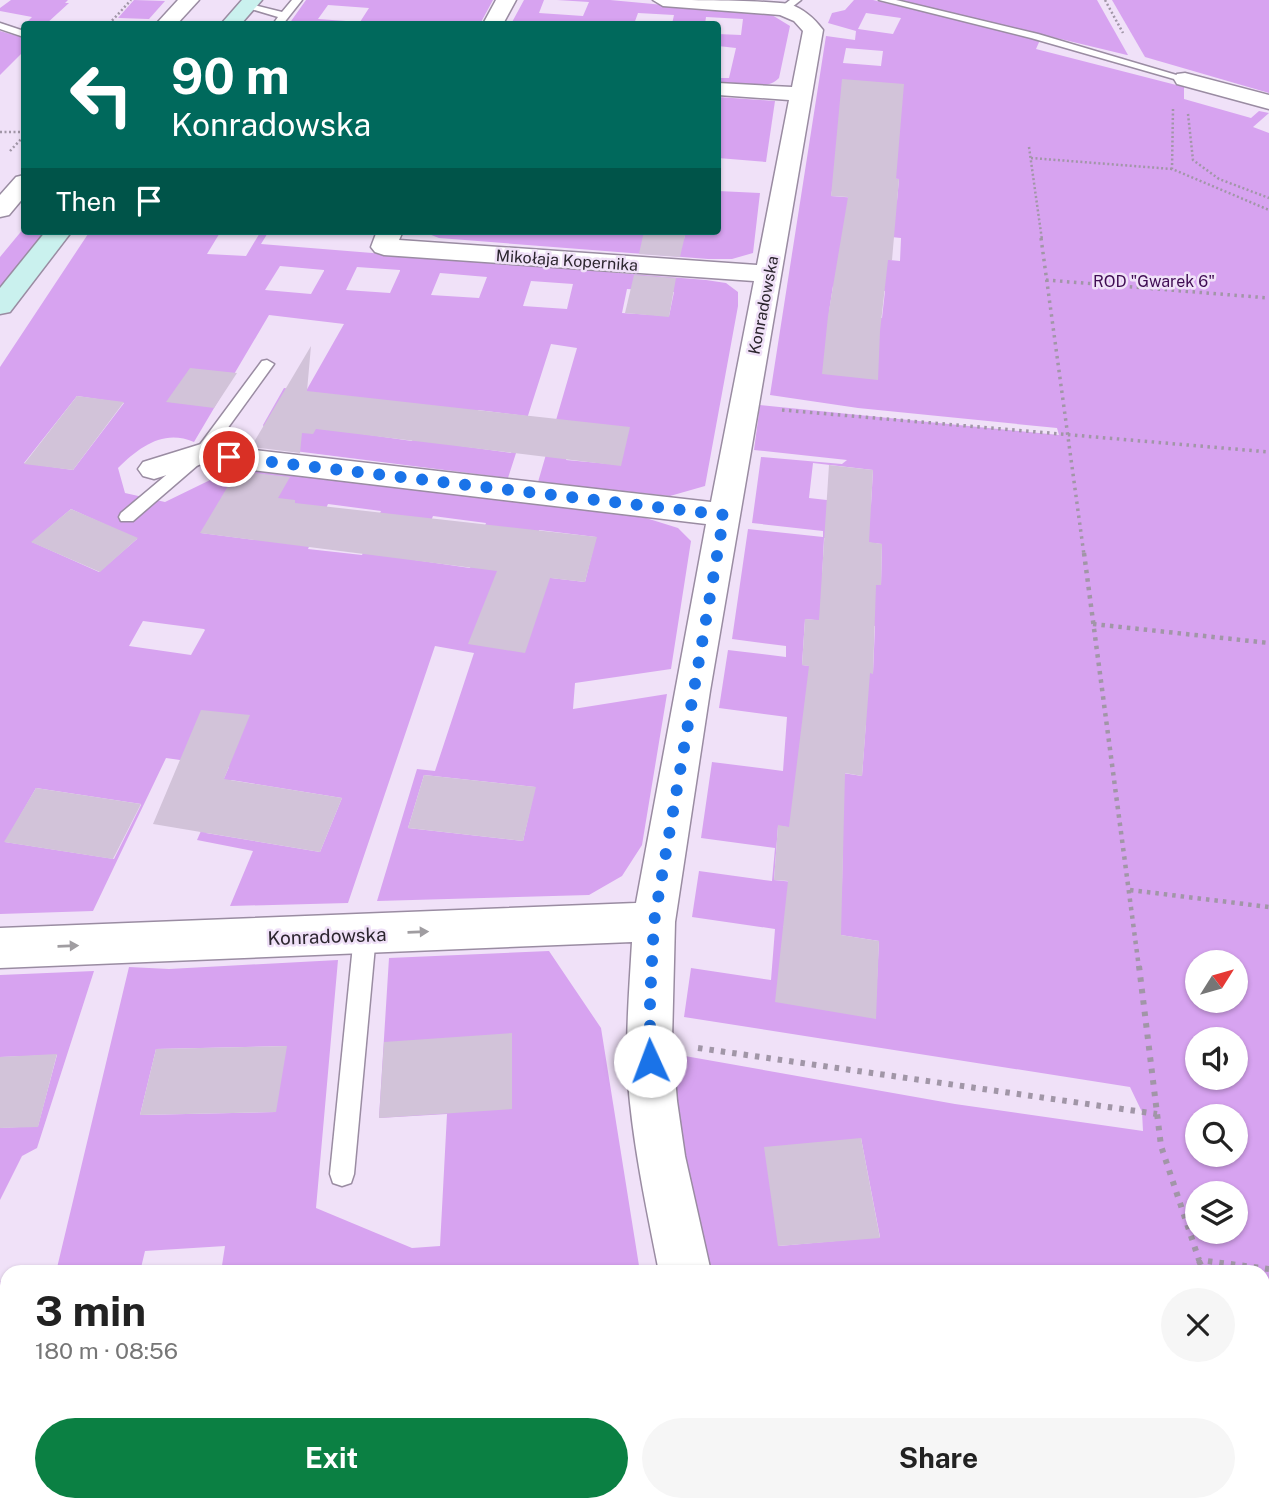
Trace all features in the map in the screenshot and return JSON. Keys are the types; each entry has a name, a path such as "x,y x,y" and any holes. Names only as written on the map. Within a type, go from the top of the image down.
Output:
{"street":[{"path":"169,21 189,0"},
{"path":"495,21 506,0"},
{"name":"Konradowska","path":"663,0 790,5 814,30 724,515 654,922 649,1041 661,1156 684,1265"},
{"path":"234,21 249,3"},
{"path":"1185,79 1269,102"},
{"path":"721,89 802,94"},
{"path":"0,210 21,186"},
{"path":"0,306 56,235"},
{"name":"Mikołaja Kopernika","path":"388,235 384,247 768,274"},
{"path":"154,469 201,454 724,515"},
{"name":"Konradowska","path":"0,948 654,922"}],"lane":[{"path":"249,3 281,20 297,0"},
{"path":"884,0 1034,36 1185,79"},
{"path":"0,26 21,33"},
{"path":"127,517 201,454 267,364"},
{"path":"342,1174 365,935"}],"path":[{"path":"112,21 131,0"},
{"path":"1172,169 1174,85 1185,79 1193,160 1219,179 1269,198"},
{"path":"0,132 21,131"},
{"path":"1029,146 1130,890 1161,1146 1201,1265"},
{"path":"1031,158 1172,169 1269,210"},
{"path":"1046,280 1269,298"},
{"path":"744,407 1269,452"},
{"path":"1093,624 1269,643"},
{"path":"1130,890 1269,907"},
{"path":"649,1041 1157,1114"},
{"path":"1199,1260 1238,1265"}],"green space":[{"path":"11,0 68,0 65,3 69,3 49,21 28,21 32,17 0,11 0,8"},
{"path":"134,0 165,1 149,19 118,18"},
{"path":"306,0 493,0 482,21 361,21 369,8 328,5 318,19 346,21 291,21"},
{"path":"524,0 544,0 539,13 583,16 589,2 557,0 610,0 772,15 790,26 779,78 759,86 721,82 721,78 729,78 736,48 721,46 721,34 741,35 743,19 706,17 705,21 673,21 674,15 638,13 635,21 513,21"},
{"name":"ROD \"Gwarek 6\"","path":"854,0 873,0 1040,40 1036,49 1184,87 1184,99 1251,118 1259,111 1269,113 1253,127 1269,133 1269,1265 707,1265 688,1179 668,1053 955,1104 1143,1131 1142,1112 1130,1087 684,1017 691,968 771,980 775,929 692,917 699,871 772,881 775,848 701,838 712,762 783,771 787,717 719,708 728,650 786,657 786,646 732,639 748,529 823,537 823,531 752,523 761,457 842,464 847,460 754,450 760,405 1059,435 1057,428 858,408 770,395 826,36 855,40 856,31 828,23 832,13 845,10","holes":["866,13 901,18 893,34 858,29","846,48 883,51 881,66 843,63","835,174 899,179 897,201 831,196","843,232 901,238 900,261 839,255","833,286 885,291 882,318 829,312","813,463 873,470 871,505 809,498","824,538 882,544 881,585 822,579","805,619 875,626 873,673 802,665","866,722 862,776 797,766","778,826 843,833 842,887 774,880","783,926 879,941 875,1018","861,1138 880,1237 779,1246"]},
{"path":"898,0 1097,0 1128,55 1127,55"},
{"path":"1112,0 1269,0 1269,93 1145,57"},
{"path":"0,31 21,37 21,54 0,75"},
{"path":"721,97 775,101 766,162 721,158"},
{"path":"721,191 760,193 753,253 732,259 439,238 431,235 644,235 684,239 685,235 721,235"},
{"path":"21,232 21,235 43,235 0,288 0,257"},
{"path":"87,235 219,235 207,254 246,256 259,235 267,235 261,244 706,280 726,283 738,292 738,306 705,486 670,496 538,482 577,348 551,344 508,478 255,446 265,430 263,425 284,388 306,391 344,324 269,315 194,442 172,438 153,442 118,468 125,493 165,502 241,465 646,518 678,528 691,541 671,669 575,683 573,709 667,694 642,845 622,876 589,895 377,901 417,769 435,771 474,653 435,646 348,903 230,906 253,851 197,840 229,767 166,758 93,911 0,914 0,367","holes":["280,266 324,270 311,294 265,290","357,267 400,270 390,293 346,290","440,273 487,277 479,298 431,295","531,281 573,284 567,309 523,306","627,289 674,292 669,316 622,313","77,396 124,403 73,470 24,463","429,406 412,441 363,434","478,410 526,416 511,453 461,446","576,422 621,465 566,460","226,491 278,498 255,540 201,533","328,504 381,511 362,555 308,549","71,509 137,539 99,572 32,542","433,516 486,523 470,568 415,560","539,530 596,537 585,582 526,575","143,621 204,629 191,655 129,646","424,775 535,787 523,841 408,828","231,780 342,798 320,852 206,833","36,788 141,804 114,859 5,842"]},
{"path":"549,951 601,1028 639,1265 222,1265 225,1246 145,1251 142,1265 58,1265 129,967 169,969 338,960 316,1208 412,1248 440,1246 447,1114 379,1118 389,958","holes":["286,1046 275,1112 140,1115 156,1049"]},
{"path":"94,971 37,1148 22,1156 0,1200 0,1128 38,1126 57,1055 0,1057 0,975"}],"building":[{"path":"842,79 904,84 892,260 888,260 878,380 822,374 828,316 848,197 831,196"},
{"path":"643,235 685,235 680,257 639,254"},
{"path":"634,275 676,278 669,317 625,313"},
{"path":"311,346 307,391 630,427 621,466 316,429 313,434 302,433 300,453 251,447"},
{"path":"190,368 237,373 214,408 166,402"},
{"path":"77,396 124,402 73,470 24,464"},
{"path":"829,465 873,470 869,542 882,544 881,585 876,585 873,674 870,673 862,776 845,773 841,935 879,941 876,1019 775,1002 788,881 774,880 778,825 789,827 809,666 802,665 805,619 819,620"},
{"path":"237,471 290,477 278,498 295,500 295,503 597,537 585,582 550,578 525,653 468,644 497,571 200,533"},
{"path":"71,509 138,538 100,572 31,542"},
{"path":"201,710 250,715 224,779 342,798 320,852 153,824"},
{"path":"424,775 536,787 523,841 408,828"},
{"path":"36,788 141,804 113,859 4,842"},
{"path":"512,1033 512,1109 379,1118 384,1042"},
{"path":"287,1046 276,1112 140,1115 156,1049"},
{"path":"57,1054 38,1127 0,1128 0,1057"},
{"path":"861,1138 880,1238 778,1246 764,1147"}],"route":[{"path":"229,457 724,515 654,922 650,1061"}]}
